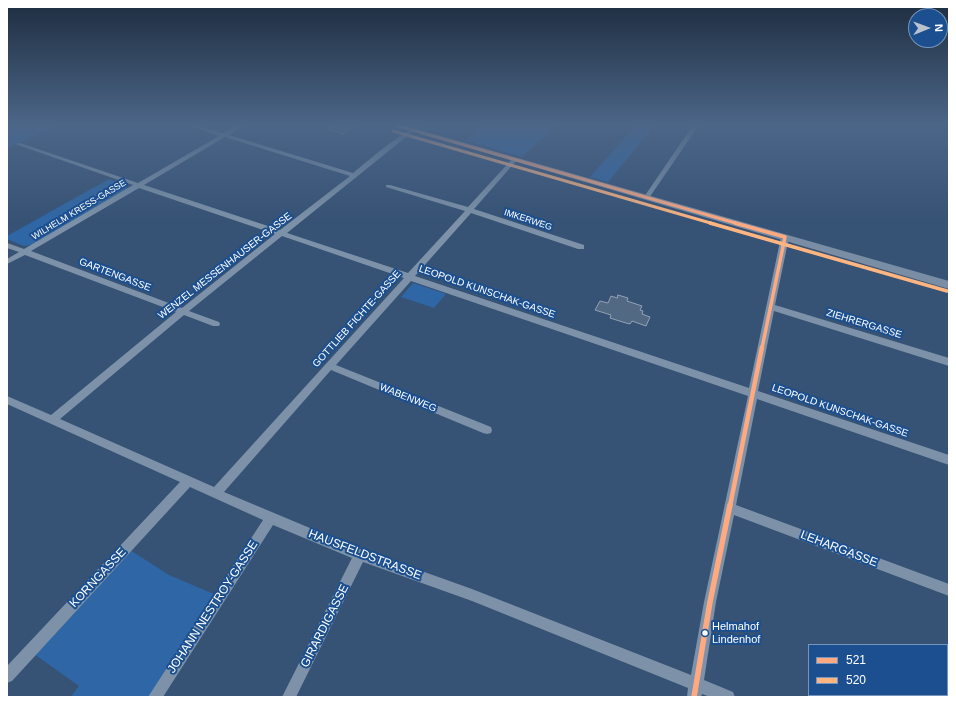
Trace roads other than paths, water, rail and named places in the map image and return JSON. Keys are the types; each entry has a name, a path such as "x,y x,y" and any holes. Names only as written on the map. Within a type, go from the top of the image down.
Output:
{"main road":[{"path":"511,158 949,284"}],"street":[{"name":"LEOPOLD KUNSCHAK-GASSE","path":"59,158 949,460"},
{"name":"WILHELM KRESS-GASSE","path":"7,262 185,158"},
{"path":"298,158 354,175"},
{"name":"WENZEL MESSENHAUSER-GASSE","path":"52,420 182,312 376,158"},
{"path":"646,197 673,158"},
{"name":"GOTTLIEB FICHTE-GASSE","path":"216,492 515,159"},
{"name":"IMKERWEG","path":"388,186 469,210 581,247"},
{"path":"694,697 695,684 729,508 772,307 785,237"},
{"name":"GARTENGASSE","path":"7,245 216,324"},
{"name":"ZIEHRERGASSE","path":"772,307 949,362"},
{"name":"WABENWEG","path":"330,366 487,430"},
{"name":"HAUSFELDSTRASSE","path":"7,400 188,481 216,492 271,518 360,555 472,595 728,697"},
{"name":"KORNGASSE","path":"7,676 188,481"},
{"name":"LEHARGASSE","path":"729,508 949,590"},
{"name":"JOHANN NESTROY-GASSE","path":"155,697 271,518"},
{"name":"GIRARDIGASSE","path":"289,697 360,555"}],"place":[{"name":"Helmahof Lindenhof","path":"705,633"}]}
